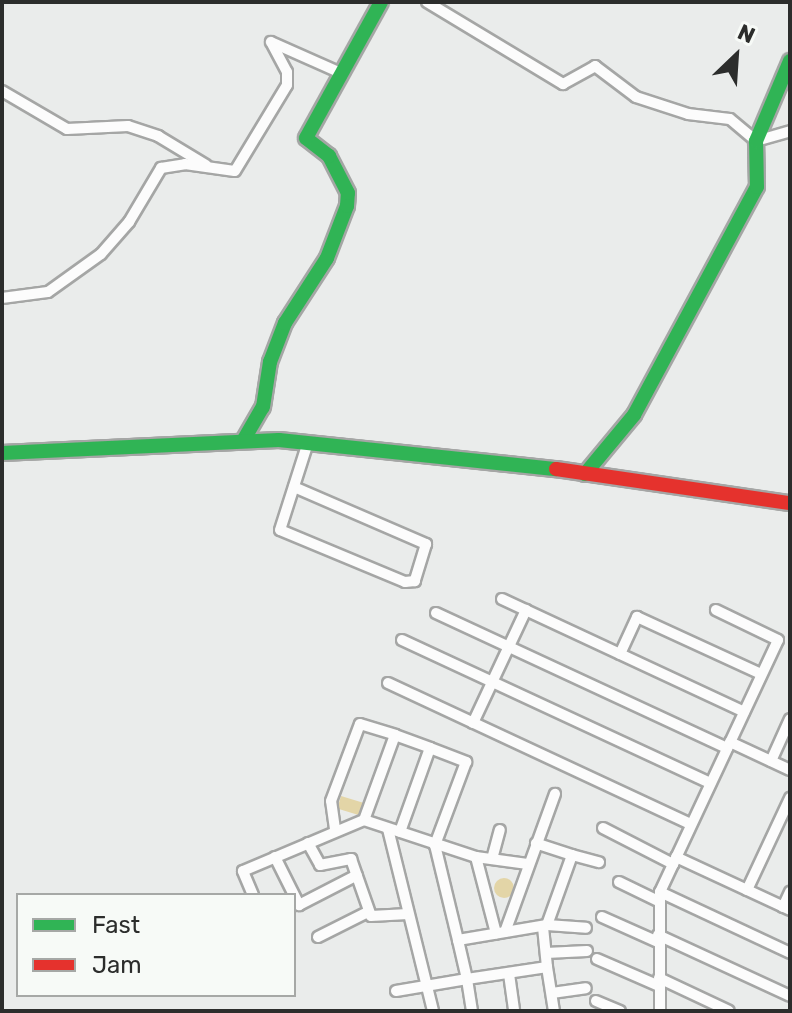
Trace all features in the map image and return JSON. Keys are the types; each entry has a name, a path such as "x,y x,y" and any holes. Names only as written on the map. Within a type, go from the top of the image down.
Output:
{"street":[{"path":"243,441 263,407 270,362 285,323 327,258 345,215 348,193 342,179 329,156 306,138 381,2"},
{"path":"427,2 563,84 595,66 636,97 688,114 730,119 756,141"},
{"path":"2,298 48,292 101,254 129,222 161,168 185,164 227,173 245,162 287,85 287,72 271,42 341,73"},
{"path":"585,474 634,415 757,187 756,141 790,61"},
{"path":"2,91 67,129 128,126 227,173"},
{"path":"756,141 790,131"},
{"path":"2,453 243,441 308,442 585,474 790,503"},
{"path":"294,487 426,544 415,581 405,582 280,530 308,442"},
{"path":"502,599 744,712"},
{"path":"473,723 526,610"},
{"path":"660,1011 659,897 778,640 716,610"},
{"path":"436,613 790,770"},
{"path":"620,654 637,617 761,674"},
{"path":"402,640 710,783"},
{"path":"388,683 691,824"},
{"path":"771,761 790,719"},
{"path":"335,829 331,801 357,725 395,735 466,762 435,845 472,1011"},
{"path":"364,820 395,735"},
{"path":"400,832 430,748"},
{"path":"500,932 555,794"},
{"path":"747,890 790,798"},
{"path":"252,893 241,873 335,829 364,820 476,857 528,864"},
{"path":"603,828 787,908 790,892"},
{"path":"388,829 433,1011"},
{"path":"492,859 500,830"},
{"path":"308,843 320,865 349,858 357,875 366,913"},
{"path":"536,843 599,862"},
{"path":"554,1011 545,926 572,855"},
{"path":"275,857 293,893"},
{"path":"476,857 500,932"},
{"path":"296,899 299,905 357,875"},
{"path":"619,882 790,953"},
{"path":"366,913 378,919 408,914"},
{"path":"318,937 366,913"},
{"path":"602,917 790,996"},
{"path":"458,940 545,926 586,928"},
{"path":"546,953 587,951"},
{"path":"597,959 729,1011"},
{"path":"396,991 547,967"},
{"path":"509,974 514,1011"},
{"path":"552,993 586,988"},
{"path":"596,1001 620,1011"}],"shaded area":[{"path":"341,796 364,803 360,815 337,808"},
{"path":"504,878 511,881 514,888 511,895 504,898 497,895 494,888 497,881"}],"traffic: fast":[{"path":"243,441 263,407 270,362 285,323 327,258 347,206 348,193 329,156 306,138 381,2"},
{"path":"585,474 634,415 757,187 756,141 790,61"},
{"path":"2,453 279,440 556,469"}],"traffic: jam":[{"path":"556,469 790,503"}]}
